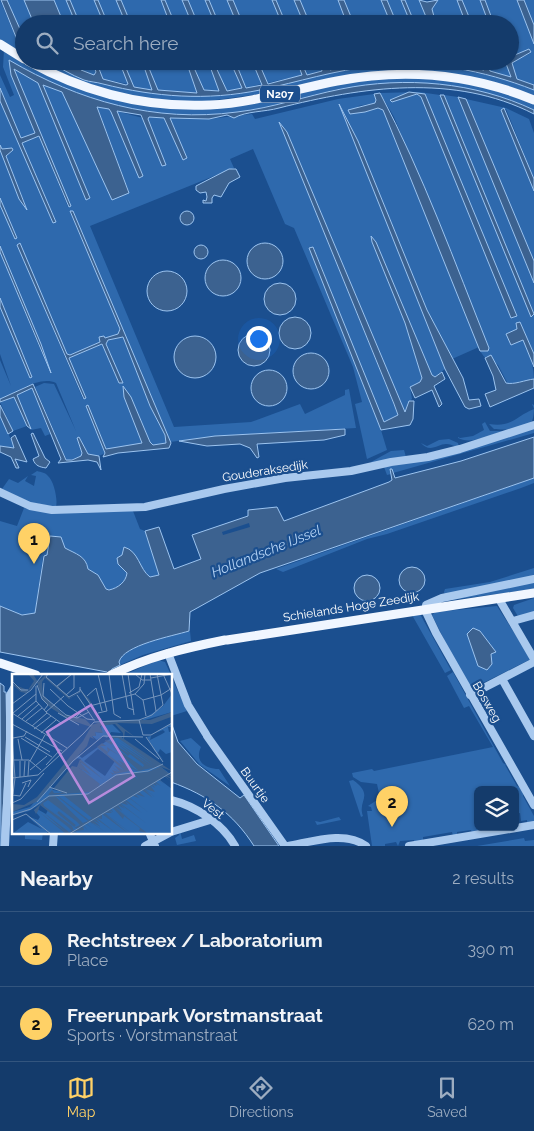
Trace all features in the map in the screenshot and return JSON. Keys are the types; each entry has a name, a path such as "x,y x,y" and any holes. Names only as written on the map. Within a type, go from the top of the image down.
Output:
{"main road":[{"path":"0,44 15,53"},
{"name":"N207","path":"45,70 94,90 126,99 166,104 234,103 335,81 386,74 432,75 458,78 500,88 534,100"},
{"path":"426,609 534,593"},
{"name":"Schielands Hoge Zeedijk","path":"113,674 168,653 226,640 426,609"},
{"path":"0,663 25,673"}],"street":[{"name":"Gouderaksedijk","path":"0,492 30,506 52,510 145,507 224,489 286,478 358,470 391,462 428,457 534,426"},
{"name":"Schielands Hoge Zeedijk","path":"426,609 426,605 442,598 534,579"},
{"path":"470,695 534,660 499,599"},
{"name":"Bosweg","path":"426,609 436,634 534,805"},
{"path":"513,621 534,615"},
{"name":"Buurtje","path":"168,653 188,704 206,735 287,846"},
{"path":"502,679 534,736"},
{"path":"5,846 10,695 12,692"},
{"name":"Vest","path":"172,800 192,807 210,820 235,846"},
{"path":"172,832 210,820"},
{"path":"409,846 534,824"},
{"path":"144,846 154,844 160,835 166,846"},
{"path":"287,846 332,838 358,841 366,846"}],"shaded area":[{"path":"0,0 15,35 15,49 0,40"},
{"path":"7,0 24,0 30,15 15,15 15,18"},
{"path":"54,0 66,0 72,15 60,15"},
{"path":"70,0 94,0 100,15 76,15"},
{"path":"98,0 116,0 122,15 104,15"},
{"path":"121,0 161,0 167,15 127,15"},
{"path":"165,0 182,0 188,15 171,15"},
{"path":"188,0 205,0 211,15 194,15"},
{"path":"209,0 227,0 233,15 215,15"},
{"path":"233,0 272,0 278,15 239,15"},
{"path":"276,0 294,0 300,15 282,15"},
{"path":"300,0 338,0 344,15 306,15"},
{"path":"344,0 381,0 387,15 350,15"},
{"path":"387,0 401,0 407,15 393,15"},
{"path":"405,0 419,0 425,15 411,15"},
{"path":"438,0 457,0 463,15 434,15 432,9"},
{"path":"462,0 480,0 486,15 468,15"},
{"path":"485,0 517,0 534,44 534,85 517,79 514,70 519,70 519,59 531,53 529,49 519,53 519,15 491,15"},
{"path":"524,0 534,0 534,25"},
{"path":"4,50 15,57 15,63 9,60 11,75 35,133 21,139 0,88 0,75 10,97 14,95 3,67"},
{"path":"13,68 38,83 86,200 90,198 42,84 62,92 112,199 129,192 97,106 109,109 111,112 139,177 143,176 116,111 147,119 149,117 164,118 183,159 186,158 170,118 209,119 252,114 255,119 338,99 374,94 375,103 358,106 365,112 378,108 383,110 479,347 452,359 427,310 358,141 340,105 445,369 435,377 432,375 376,242 371,236 405,323 422,378 420,382 410,387 412,399 408,403 405,412 287,132 280,124 398,415 384,422 381,418 314,248 309,248 381,430 387,450 367,459 355,404 362,402 353,367 294,228 285,224 253,149 230,159 234,168 90,226 174,427 251,422 300,404 305,414 345,395 345,390 349,389 356,428 215,436 170,442 73,211 70,212 120,329 118,334 105,338 99,337 100,342 70,355 67,354 17,245 83,399 86,398 69,358 102,344 119,383 121,380 106,344 108,340 123,337 150,406 165,435 166,443 153,445 150,442 131,397 142,443 106,449 88,405 105,453 99,456 88,454 79,437 77,438 82,453 81,456 67,461 35,387 44,383 54,384 76,431 56,383 43,381 35,383 0,399 0,360 11,386 0,354 0,307 32,377 0,298 0,252 50,373 0,245 0,205 15,238 17,238 0,198 0,150 19,199 27,209 6,156 13,150 12,148 2,149 0,145 0,101 53,223 56,221 22,143 39,136 68,207 71,206"},
{"path":"28,70 44,70 164,107 387,77 446,80 493,89 534,104 534,110 484,92 450,87 397,85 344,88 237,112 207,115 177,114 119,106 63,87"},
{"path":"55,70 65,70 91,82 134,90 219,96 232,95 351,70 460,70 505,80 534,90 534,97 413,71 234,100 188,102 148,99 94,87"},
{"path":"81,70 95,70 94,75"},
{"path":"100,70 123,70 128,84 103,79"},
{"path":"127,70 145,70 152,90 134,87"},
{"path":"150,70 189,70 197,93 158,90"},
{"path":"195,70 212,70 220,91 203,90"},
{"path":"217,70 234,70 242,88 227,91"},
{"path":"239,70 256,70 261,84 246,88"},
{"path":"262,70 301,70 303,75 267,83"},
{"path":"305,70 322,70 322,71 307,75"},
{"path":"508,70 511,77 490,71"},
{"path":"419,92 440,95 531,316 534,314 534,354 520,322 534,372 534,379 508,384 498,365 487,356 485,358 480,351 488,351 489,348 394,117 380,93","holes":["417,94 425,94 517,316 511,318 421,97"]},
{"path":"444,95 458,97 534,283 534,314"},
{"path":"466,99 506,108 529,119 534,133 534,179 506,109 501,109 534,191 534,261"},
{"path":"32,388 50,434 45,436 41,428 31,430 16,394"},
{"path":"14,397 27,426 13,431 0,402"},
{"path":"534,409 532,421 525,426 514,429 494,429 489,424 509,423"},
{"path":"0,416 15,448 0,446"},
{"path":"485,422 490,431 503,431 474,440 458,438 473,436 484,430 482,424"},
{"path":"534,428 534,433 393,473 392,469 390,470 391,474 387,475 384,467"},
{"path":"449,439 458,443 459,447 444,444 428,448 421,443 427,446 439,440"},
{"path":"404,450 406,457 372,464 371,462 391,451"},
{"path":"37,471 46,474 50,478 56,495 56,507 27,502 2,489 9,479 18,483 28,476 25,481 34,486 36,476 31,475"},
{"path":"534,478 534,483 521,488 387,534 367,539 283,572 276,569"},
{"path":"24,508 46,512 133,511 140,529 145,531 159,575 150,577 128,548 118,564 127,573 125,580 117,588 106,589 98,575 88,569 83,558 65,548 61,537 54,536 47,555 43,556 35,613 22,615 0,606 0,521 17,526"},
{"path":"534,568 534,575 508,583 445,595 444,592 445,589 490,582"},
{"path":"534,581 534,589 443,601"},
{"path":"534,598 534,616 519,618 513,608 514,605"},
{"path":"497,606 531,659 469,690 432,615 435,612","holes":["480,631 496,652 491,654 490,660 478,666 467,633"]},
{"path":"420,614 451,670 445,673 412,615"},
{"path":"190,631 191,641 143,655 120,665 118,662 122,656 139,646"},
{"path":"158,660 165,662 171,674 126,674"},
{"path":"453,672 503,763 508,766 505,765 517,786 474,786 474,831 480,831 472,833 471,830 457,832 457,836 453,836 452,832 423,837 423,842 414,843 414,840 400,841 398,846 396,842 385,844 385,846 372,846 367,811 372,811 371,807 368,806 380,798 377,784 361,782 353,777 352,773 372,769 374,771 493,747 469,706 464,708 447,676"},
{"path":"172,678 187,711 172,716"},
{"path":"191,738 201,747 199,757 202,764 210,768 219,769 230,786 200,765 180,741"},
{"path":"353,780 360,785 364,794 363,816 361,817 349,781"},
{"path":"519,787 524,792 523,796 534,816 534,822 527,824 527,820 521,821"},
{"path":"339,817 341,820 317,825 315,821 320,822"},
{"path":"180,831 182,839 194,835 196,841 177,845 175,838 179,835"},
{"path":"25,834 43,834 42,840 25,839"},
{"path":"524,838 525,841 534,840 534,846 477,846"}],"water":[{"path":"1,0 7,0 15,18 15,35"},
{"path":"24,0 54,0 60,15 30,15"},
{"path":"66,0 70,0 76,15 72,15"},
{"path":"94,0 98,0 104,15 100,15"},
{"path":"116,0 121,0 127,15 122,15"},
{"path":"161,0 165,0 171,15 167,15"},
{"path":"182,0 188,0 194,15 188,15"},
{"path":"205,0 209,0 215,15 211,15"},
{"path":"227,0 233,0 239,15 233,15"},
{"path":"272,0 276,0 282,15 278,15"},
{"path":"294,0 300,0 306,15 300,15"},
{"path":"338,0 344,0 350,15 344,15"},
{"path":"381,0 387,0 393,15 387,15"},
{"path":"401,0 405,0 411,15 407,15"},
{"path":"419,0 427,2 438,0 432,9 434,15 425,15"},
{"path":"457,0 462,0 468,15 463,15"},
{"path":"480,0 485,0 491,15 486,15"},
{"path":"517,0 524,0 534,25 534,44"},
{"path":"529,49 531,52 519,59 519,53"},
{"path":"9,60 15,63 14,69 71,206 69,207 39,136 22,143 56,222 53,223 0,101 0,88 21,138 35,133 11,75"},
{"path":"16,70 28,70 63,87 118,106 177,114 207,115 237,112 365,85 415,83 439,84 488,93 534,110 534,114 503,101 472,93 440,89 408,88 343,94 244,114 234,118 227,115 209,119 170,118 187,158 183,160 164,118 149,117 148,119 166,165 162,166 141,115 117,111 143,176 139,178 111,112 109,109 97,107 129,193 112,200 62,92 43,85 90,198 86,200 38,83"},
{"path":"63,70 81,70 94,75 95,70 100,70 103,79 126,85 128,84 123,70 127,70 134,87 152,90 145,70 150,70 158,90 197,93 189,70 195,70 204,90 219,91 211,70 217,70 227,91 242,88 234,70 239,70 246,88 262,85 256,70 262,70 268,84 302,75 300,70 305,70 307,75 322,71 346,70 260,90 220,96 181,96 142,92 86,81"},
{"path":"466,70 490,70 511,77 508,70 514,70 517,79 534,85 534,90"},
{"path":"409,92 425,94 517,316 511,318 421,97 417,94 392,102 390,100"},
{"path":"380,93 396,124 438,219 489,348 488,351 480,351 383,110 378,108 350,114 348,110 375,103 374,94"},
{"path":"440,95 444,95 534,314 531,317"},
{"path":"458,97 466,99 534,261 534,283"},
{"path":"339,104 358,141 427,310 463,378 469,400 479,399 481,406 469,409 465,407 445,369"},
{"path":"504,108 534,179 534,191 501,110"},
{"path":"279,122 287,132 405,412 409,401 414,401 413,419 410,425 381,430 309,248 313,247 384,422 398,415"},
{"path":"0,145 2,149 12,148 13,150 6,156 27,210 19,199 0,150"},
{"path":"229,169 236,169 240,177 229,183 221,197 214,195 212,203 203,203 203,200 206,201 206,192 200,193 196,190 196,186"},
{"path":"0,198 17,238 15,239 0,205"},
{"path":"70,211 73,211 171,443 169,448 118,453 103,457 105,453 86,406 88,405 106,449 142,443 124,397 123,386 131,397 150,442 153,445 166,443 165,435 150,406 123,337 108,340 106,344 123,383 119,383 102,344 69,358 86,398 84,399 17,245 20,243 67,354 70,355 100,342 99,337 104,336 105,338 118,334 120,329"},
{"path":"184,211 190,211 194,218 190,225 184,225 180,221 180,215"},
{"path":"371,236 376,242 432,375 435,377 442,372 445,379 434,386 442,404 439,407 432,390 415,398 410,387 420,382 422,378 405,323"},
{"path":"265,243 277,249 283,261 277,273 265,279 253,273 247,261 253,249"},
{"path":"198,245 204,245 208,252 204,259 198,259 194,255 194,249"},
{"path":"0,246 41,344 51,373 0,252"},
{"path":"223,260 235,266 241,278 235,290 223,296 211,290 205,278 211,266"},
{"path":"171,271 178,274 184,280 187,291 186,299 178,308 171,311 163,311 156,308 148,299 147,287 150,280 159,272"},
{"path":"280,283 292,287 296,299 292,311 280,315 268,311 264,299 268,287"},
{"path":"0,298 32,377 30,378 0,307"},
{"path":"295,317 307,321 311,333 307,345 295,349 283,345 279,333 283,321"},
{"path":"520,322 534,354 534,367 523,340 511,345 506,334 517,329 516,323"},
{"path":"254,334 260,335 265,339 269,344 269,356 265,361 260,365 254,366 248,365 243,361 239,356 238,350 239,344 243,339 248,335"},
{"path":"191,336 199,336 210,342 216,357 210,372 199,378 191,378 180,372 174,361 174,353 180,342"},
{"path":"311,353 323,359 329,371 323,383 311,389 299,383 293,371 299,359"},
{"path":"491,355 506,383 534,379 534,388 490,407 485,394 496,390 493,376 485,358"},
{"path":"269,370 281,376 287,388 281,400 269,406 257,400 251,388 257,376"},
{"path":"33,384 66,460 72,460 81,456 82,453 77,438 79,437 88,454 99,456 101,470 97,462 88,460 58,463 61,459 32,388 17,395 31,429 27,426 14,397 0,402 0,399"},
{"path":"0,405 13,431 8,434 0,416"},
{"path":"345,429 345,435 324,440 257,444 259,457 257,458 250,448 240,444 207,446 179,441 215,436"},
{"path":"33,433 45,458 50,462 46,468 36,465 33,459 39,456 31,434"},
{"path":"15,435 27,462 15,459 19,468 16,468 11,457 0,452 0,446 14,448 11,438"},
{"name":"Hollandsche IJssel","path":"534,437 534,478 260,573 190,612 189,631 150,642 129,651 122,656 119,662 120,665 112,669 110,674 0,652 0,606 22,615 35,613 44,556 47,555 50,536 61,537 65,548 83,558 88,569 98,575 106,589 109,590 121,584 125,579 127,573 118,564 117,558 122,555 124,547 133,552 146,574 150,577 159,575 145,531 159,527 174,569 201,559 192,535 248,516 248,510 277,507 284,521 389,482 392,480 390,469 392,469 395,478 461,461"},
{"path":"412,567 421,571 425,580 421,589 412,593 403,589 399,580 403,571"},
{"path":"367,575 376,579 380,588 376,597 367,601 358,597 354,588 358,579"},
{"path":"473,628 480,631 496,652 491,654 492,664 487,670 478,666 467,634"},
{"path":"0,683 4,686 4,692 6,692 7,743 1,846"},
{"path":"172,725 178,742 197,764 240,798 244,795 279,846 254,846 237,824 218,806 172,782"}],"pier":[{"path":"249,523 250,527 223,535 222,532"}],"place":[{"name":"Rechtstreex / Laboratorium","path":"34,564"},
{"name":"Freerunpark Vorstmanstraat","path":"392,827"}]}
